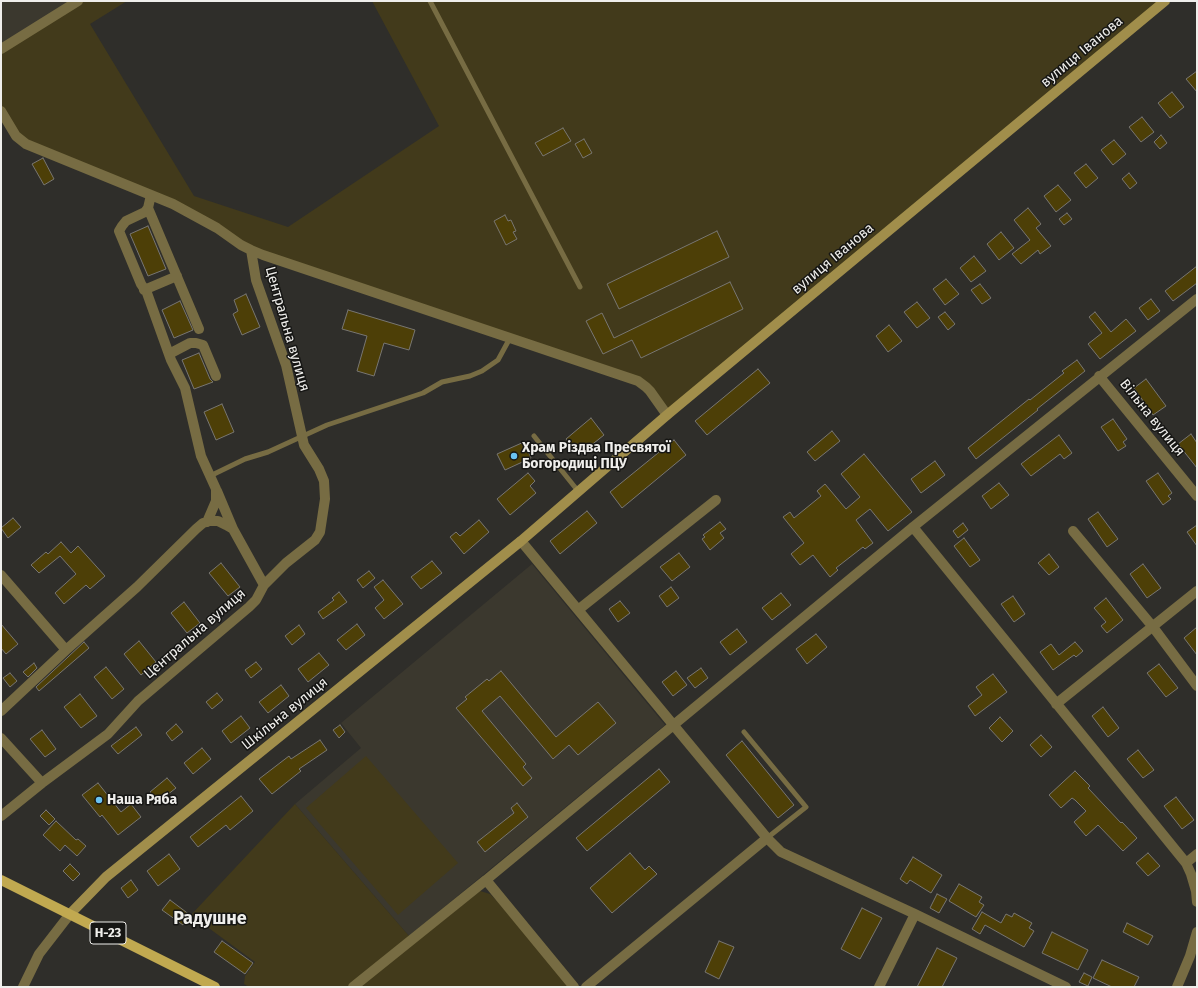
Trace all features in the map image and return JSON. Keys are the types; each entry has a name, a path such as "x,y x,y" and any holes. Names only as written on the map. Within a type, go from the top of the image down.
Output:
{"main road":[{"name":"Н-23","path":"1,880 216,987"}],"street":[{"path":"1,49 78,1"},
{"name":"вулиця Іванова","path":"521,541 667,415 1165,1"},
{"path":"1,111 16,136 26,144 173,204 217,228 241,245 251,250 638,381 646,387 667,415"},
{"path":"151,195 148,208 144,212 126,221 119,231 141,284 147,293 169,354 184,388 201,456 233,529 264,585"},
{"path":"148,208 199,329"},
{"name":"Центральна вулиця","path":"1,816 42,783 108,734 138,701 250,607 256,600 264,585 286,563 315,540 320,532 325,499 324,481 319,469 304,445 286,365 256,280 251,250"},
{"path":"144,290 177,276"},
{"path":"353,987 486,880 913,527 1197,299"},
{"path":"169,354 190,343 203,345 216,376"},
{"name":"Вільна вулиця","path":"1100,376 1197,496"},
{"path":"207,522 216,501 216,488"},
{"path":"578,610 716,500"},
{"path":"1,711 66,650 137,587 203,523 218,521 233,529"},
{"path":"913,527 1186,863 1196,891 1197,902"},
{"path":"1073,531 1152,627 1197,686"},
{"path":"521,541 767,838 781,852 915,914 1066,987"},
{"name":"Шкільна вулиця","path":"70,914 106,877 521,541"},
{"path":"1,575 66,650"},
{"path":"1056,704 1197,591"},
{"path":"1,738 42,783"},
{"path":"586,987 767,838"},
{"path":"1186,863 1197,854"},
{"path":"486,880 574,987"},
{"path":"23,987 39,954 70,914"},
{"path":"879,987 915,914"},
{"path":"1180,986 1197,932"}],"lane":[{"path":"430,1 580,287"},
{"path":"210,476 245,459 268,452 327,425 423,393 442,382 470,376 482,371 498,360 510,338"},
{"path":"534,436 578,491"},
{"path":"744,732 806,807 767,838"}],"shaded area":[{"path":"1,1 78,1 1,49"},
{"path":"78,1 127,1 90,24 194,196 288,227 439,126 372,1 1166,1 667,415 646,387 263,255 217,228 26,144 1,111 1,49"},
{"path":"532,564 665,725 409,936 295,804 361,748 341,723"},
{"path":"366,756 458,863 398,915 306,808"},
{"path":"295,804 409,936 347,987 249,987 244,984 245,976 255,962 191,915"},
{"path":"480,891 490,894 498,902 570,987 359,987"}],"building":[{"path":"1197,71 1197,92 1186,79"},
{"path":"1172,92 1184,107 1170,118 1158,103"},
{"path":"1142,117 1154,132 1141,142 1129,127"},
{"path":"563,128 571,141 543,156 535,143"},
{"path":"1161,135 1167,143 1160,149 1154,142"},
{"path":"584,139 592,153 583,158 575,144"},
{"path":"1114,140 1126,154 1113,165 1101,150"},
{"path":"43,158 54,179 44,185 32,164"},
{"path":"1086,164 1098,178 1086,188 1074,173"},
{"path":"1129,173 1137,183 1130,189 1122,179"},
{"path":"1058,185 1071,200 1056,212 1044,196"},
{"path":"1028,208 1041,224 1036,228 1051,246 1040,254 1038,250 1021,264 1012,254 1030,240 1014,220"},
{"path":"1067,213 1072,219 1064,225 1059,219"},
{"path":"505,215 508,221 511,220 516,231 513,232 517,239 506,245 494,221"},
{"path":"148,226 166,269 148,276 130,234"},
{"path":"717,231 729,257 619,309 607,284"},
{"path":"1001,232 1014,248 999,260 987,244"},
{"path":"974,256 986,271 971,282 960,268"},
{"path":"1197,266 1197,283 1173,301 1165,291"},
{"path":"946,279 959,294 945,305 933,289"},
{"path":"730,282 743,309 641,358 632,340 603,354 586,321 602,313 614,338"},
{"path":"980,284 991,298 982,304 971,290"},
{"path":"246,294 260,327 242,335 233,314 238,311 234,300"},
{"path":"1151,299 1160,311 1148,320 1139,308"},
{"path":"180,301 193,330 174,338 162,310"},
{"path":"917,302 930,318 917,328 904,312"},
{"path":"348,310 415,330 409,350 384,343 374,376 357,371 367,336 342,329"},
{"path":"945,312 955,324 948,330 938,317"},
{"path":"1095,312 1111,332 1126,319 1136,331 1100,359 1088,344 1102,333 1089,317"},
{"path":"889,325 902,341 888,352 876,336"},
{"path":"199,353 210,379 213,382 194,389 182,360"},
{"path":"1077,360 1085,371 976,459 968,448 1064,373 1062,371"},
{"path":"758,369 770,383 707,435 695,421"},
{"path":"1146,379 1166,406 1153,415 1134,388"},
{"path":"222,404 234,432 216,440 204,412"},
{"path":"591,418 604,435 579,455 566,439"},
{"path":"1113,419 1127,439 1123,442 1126,446 1118,451 1101,427"},
{"path":"832,431 840,441 815,461 807,452"},
{"path":"1191,434 1197,443 1197,468 1178,444"},
{"path":"1059,435 1072,453 1064,459 1060,454 1031,476 1021,464"},
{"path":"674,440 686,455 622,508 610,492"},
{"name":"Храм Різдва Пресвятої Богородиці ПЦУ","path":"524,442 531,458 505,470 497,454"},
{"path":"864,454 912,512 888,531 870,509 856,520 873,543 865,549 863,547 836,568 838,570 830,577 813,555 800,565 791,554 804,543 783,517 790,512 794,518 821,496 817,491 825,484 846,509 860,497 841,474"},
{"path":"935,461 945,475 921,493 911,479"},
{"path":"528,473 535,481 530,486 536,493 510,515 497,499"},
{"path":"1158,473 1172,493 1168,496 1171,499 1163,505 1146,481"},
{"path":"999,483 1009,495 991,509 982,496"},
{"path":"587,511 597,523 560,554 550,541"},
{"path":"1098,512 1118,539 1107,547 1088,519"},
{"path":"13,518 21,527 8,538 1,528"},
{"path":"479,520 489,532 464,554 450,537 456,532 460,536"},
{"path":"720,522 726,529 720,533 724,538 710,550 702,539 705,537 703,535"},
{"path":"963,523 968,530 958,538 953,531"},
{"path":"1197,525 1197,546 1187,532"},
{"path":"964,538 980,560 970,567 954,546"},
{"path":"61,542 71,553 78,546 105,576 90,589 86,585 64,604 55,593 76,574 60,556 39,573 31,565 46,552 48,554"},
{"path":"679,553 690,567 672,581 660,567"},
{"path":"1049,554 1059,567 1049,575 1038,563"},
{"path":"432,561 442,573 421,589 411,577"},
{"path":"221,563 240,587 228,596 209,573"},
{"path":"1143,564 1161,588 1147,598 1130,574"},
{"path":"369,571 375,578 363,588 357,580"},
{"path":"383,580 403,604 384,619 375,608 384,600 374,587"},
{"path":"671,587 679,598 667,607 659,596"},
{"path":"339,592 347,602 323,619 318,612 334,600 332,598"},
{"path":"781,593 791,605 772,620 762,608"},
{"path":"1013,596 1025,614 1014,622 1001,604"},
{"path":"1106,598 1123,620 1107,633 1101,626 1106,622 1094,608"},
{"path":"620,601 630,613 618,622 609,609"},
{"path":"184,602 200,623 187,633 171,613"},
{"path":"1,624 18,644 6,654 1,648"},
{"path":"357,624 365,635 346,650 337,640"},
{"path":"299,625 305,634 292,645 285,636"},
{"path":"1197,627 1197,655 1184,638"},
{"path":"737,629 747,642 730,655 720,642"},
{"path":"816,634 827,647 807,664 796,649"},
{"path":"139,641 156,662 141,675 124,654"},
{"path":"84,642 89,648 39,691 36,687"},
{"path":"1075,642 1083,651 1076,657 1074,655 1053,670 1040,652 1051,644 1059,655"},
{"path":"319,653 329,665 308,682 298,669"},
{"path":"256,662 262,669 251,678 245,670"},
{"path":"34,663 37,668 28,677 23,672"},
{"path":"1159,664 1178,688 1166,697 1147,673"},
{"path":"106,667 124,689 112,699 94,677"},
{"path":"701,668 708,678 695,688 687,678"},
{"path":"501,671 556,737 598,702 616,723 578,755 569,745 553,759 500,696 482,711 526,764 523,767 532,778 523,786 456,708 467,699 465,697 487,679 489,681"},
{"path":"676,671 687,685 673,696 662,682"},
{"path":"10,673 17,681 10,687 3,678"},
{"path":"993,674 1007,692 975,716 968,706 982,695 976,687"},
{"path":"281,685 289,696 268,713 259,702"},
{"path":"217,693 223,700 212,709 206,702"},
{"path":"80,694 97,716 81,728 64,707"},
{"path":"1103,707 1119,728 1108,737 1092,716"},
{"path":"241,716 250,728 231,743 222,731"},
{"path":"1000,717 1013,731 1002,742 989,728"},
{"path":"176,724 183,732 172,741 166,733"},
{"path":"340,725 345,732 339,738 333,730"},
{"path":"136,727 142,735 118,754 111,746"},
{"path":"42,730 56,749 45,757 30,739"},
{"path":"1041,735 1052,747 1041,757 1030,745"},
{"path":"320,740 327,750 299,769 301,771 272,794 259,779 289,756 291,759"},
{"path":"742,741 794,805 778,818 726,755"},
{"path":"202,748 211,759 193,774 184,763"},
{"path":"1138,750 1154,770 1143,778 1127,759"},
{"path":"659,769 670,782 587,851 576,838"},
{"path":"1075,771 1090,786 1088,788 1137,838 1123,851 1098,825 1086,836 1074,822 1086,811 1075,800 1072,798 1061,808 1049,795"},
{"path":"167,778 176,788 158,802 150,792"},
{"path":"98,783 121,812 131,804 141,817 118,835 102,815 100,817 82,795"},
{"path":"241,796 253,811 230,830 226,825 198,847 190,837"},
{"path":"1176,797 1194,820 1182,829 1164,806"},
{"path":"517,803 528,817 485,852 477,842 514,813 511,808"},
{"path":"46,810 55,819 49,825 40,816"},
{"path":"56,821 76,840 78,839 86,846 77,856 65,845 60,851 43,835"},
{"path":"630,853 645,870 649,866 657,874 612,913 590,888"},
{"path":"1148,853 1160,866 1148,876 1136,863"},
{"path":"169,854 180,869 158,886 147,871"},
{"path":"913,857 942,875 931,893 910,880 907,884 900,879"},
{"path":"70,864 80,874 73,881 63,871"},
{"path":"131,880 138,890 128,898 121,888"},
{"path":"959,884 982,897 979,902 984,905 976,917 949,901"},
{"path":"937,894 947,899 939,913 930,908"},
{"path":"170,900 190,915 183,925 162,910"},
{"path":"862,908 882,918 860,959 841,949"},
{"path":"982,912 1001,923 1006,914 1012,917 1014,913 1032,923 1029,928 1034,931 1024,947 985,925 980,934 972,929"},
{"path":"1127,923 1153,936 1148,945 1123,932"},
{"path":"1052,932 1088,950 1078,970 1042,953"},
{"path":"222,941 253,963 245,974 214,952"},
{"path":"719,941 734,947 719,979 705,972"},
{"path":"937,948 957,958 942,987 917,987"},
{"path":"1102,960 1139,977 1134,987 1112,987 1093,978"},
{"path":"1084,973 1092,977 1088,986 1079,982"}],"place":[{"name":"Храм Різдва Пресвятої Богородиці ПЦУ","path":"514,456"},
{"name":"Наша Ряба","path":"99,800"}],"district":[{"name":"Радушне","path":"210,919"}]}
